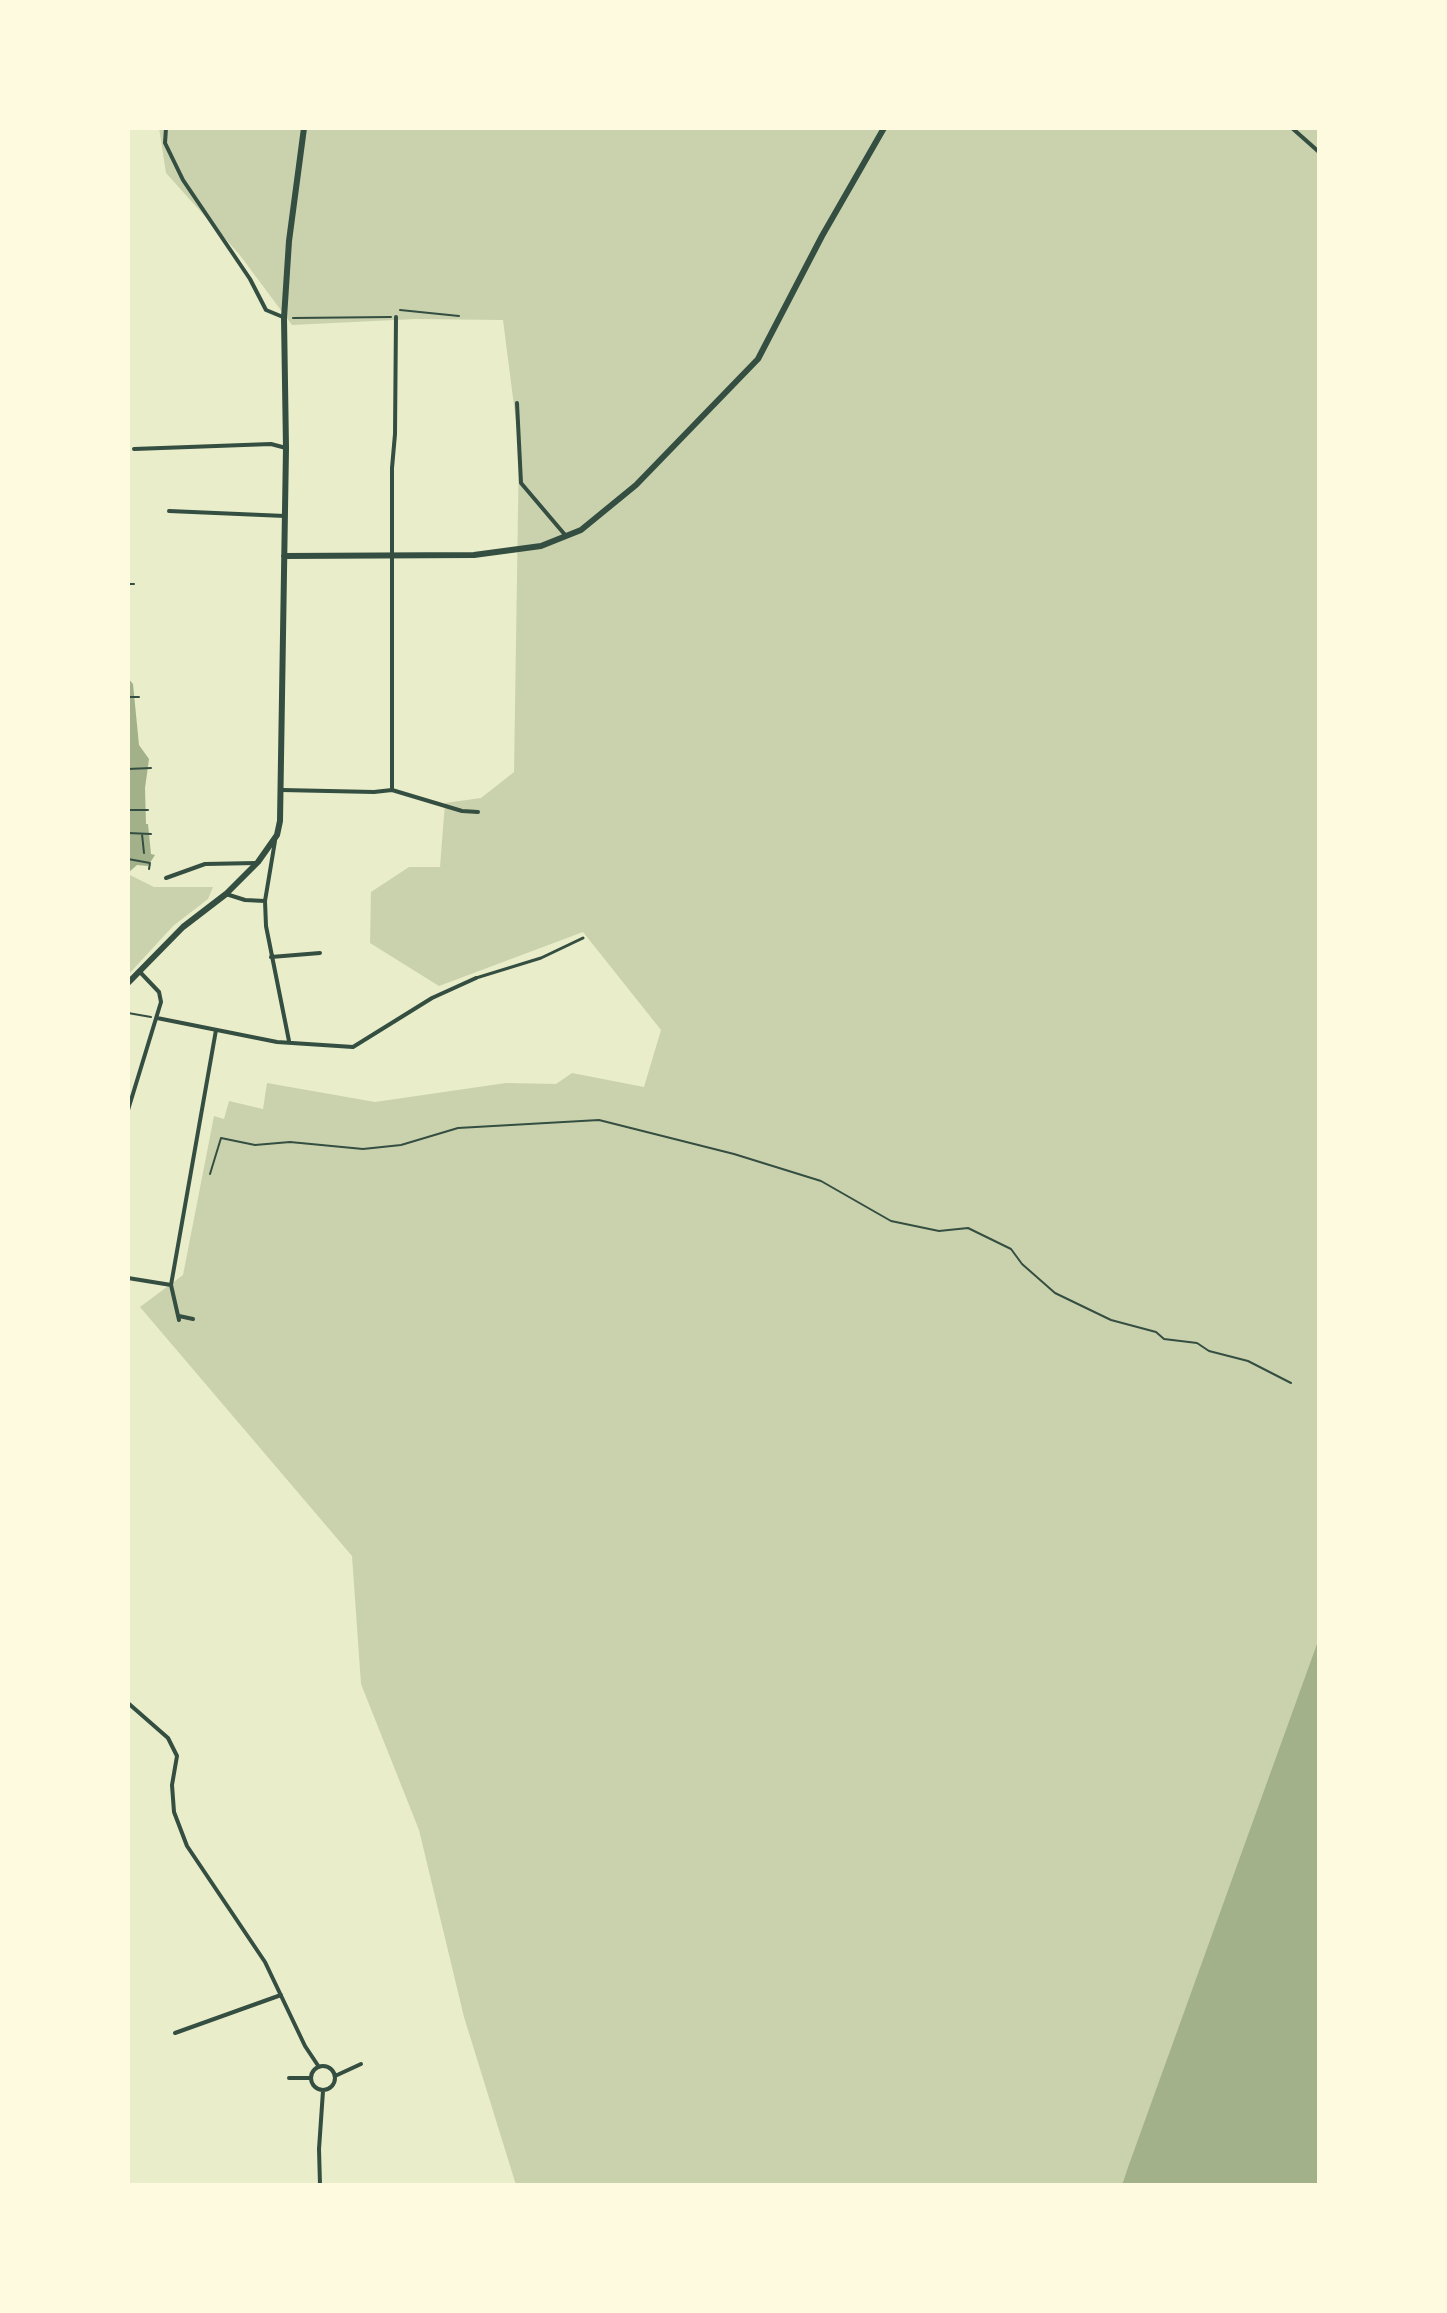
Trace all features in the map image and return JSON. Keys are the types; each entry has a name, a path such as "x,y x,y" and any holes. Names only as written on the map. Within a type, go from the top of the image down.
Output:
{"street":[{"path":"166,128 165,143 183,180 250,279 266,310 284,318"},
{"path":"289,1041 267,940 265,901 280,821 282,790 286,448 284,318 289,241 304,128"},
{"path":"284,556 474,555 505,552 541,546 566,537 596,520 636,485 758,359 837,209 884,128"},
{"path":"1292,128 1319,152"},
{"path":"392,790 396,317"},
{"path":"517,403 521,483 566,537"},
{"path":"134,449 271,444 286,448"},
{"path":"169,511 285,516"},
{"path":"282,790 392,790 462,811 478,812"},
{"path":"128,983 183,927 226,894 258,862 277,835"},
{"path":"166,878 205,864 258,862"},
{"path":"226,894 245,900 265,901"},
{"path":"157,1018 277,1042 353,1047 432,998 476,978 541,958 583,938"},
{"path":"271,957 320,953"},
{"path":"128,1110 161,1002 159,992 139,971"},
{"path":"193,1319 179,1318 171,1285 216,1030"},
{"path":"128,1278 171,1285"},
{"path":"128,1703 168,1738 177,1756 172,1785 174,1812 187,1846 265,1962 305,2046 319,2067"},
{"path":"175,2033 281,1995"},
{"path":"323,2091 331,2088 335,2076 361,2064"},
{"path":"323,2091 313,2085 313,2071 319,2067 331,2069 335,2076"},
{"path":"289,2078 311,2078"},
{"path":"320,2185 323,2091"}],"path":[{"path":"391,310 459,316"},
{"path":"284,318 396,317"},
{"path":"128,584 134,584"},
{"path":"128,697 139,697"},
{"path":"128,769 151,768"},
{"path":"128,810 148,810"},
{"path":"128,833 151,834"},
{"path":"142,833 144,853"},
{"path":"128,859 150,863 149,869"},
{"path":"128,1013 157,1018"},
{"path":"210,1174 221,1138 255,1145 290,1142 363,1149 401,1145 458,1128 534,1125 582,1119 627,1125 821,1181 891,1221 939,1231 968,1228 1011,1249 1022,1264 1055,1293 1111,1320 1156,1332 1164,1339 1197,1343 1209,1351 1248,1361 1291,1383"}],"shaded area":[{"path":"159,128 1319,128 1319,1638 1122,2185 516,2185 464,2017 419,1830 361,1684 352,1556 140,1307 183,1275 214,1116 224,1119 229,1101 263,1109 267,1083 375,1102 506,1083 556,1084 572,1073 644,1087 661,1030 583,932 439,986 370,943 371,892 409,867 440,867 445,803 481,798 514,772 519,445 503,320 416,319 292,325 239,254 166,173"},
{"path":"128,678 133,684 139,745 149,759 145,788 146,824 151,854 155,855 148,866 137,865 128,873"},
{"path":"128,874 154,887 213,887 208,899 173,926 128,975"},
{"path":"1319,1638 1319,2185 1122,2185 1127,2170"}]}
